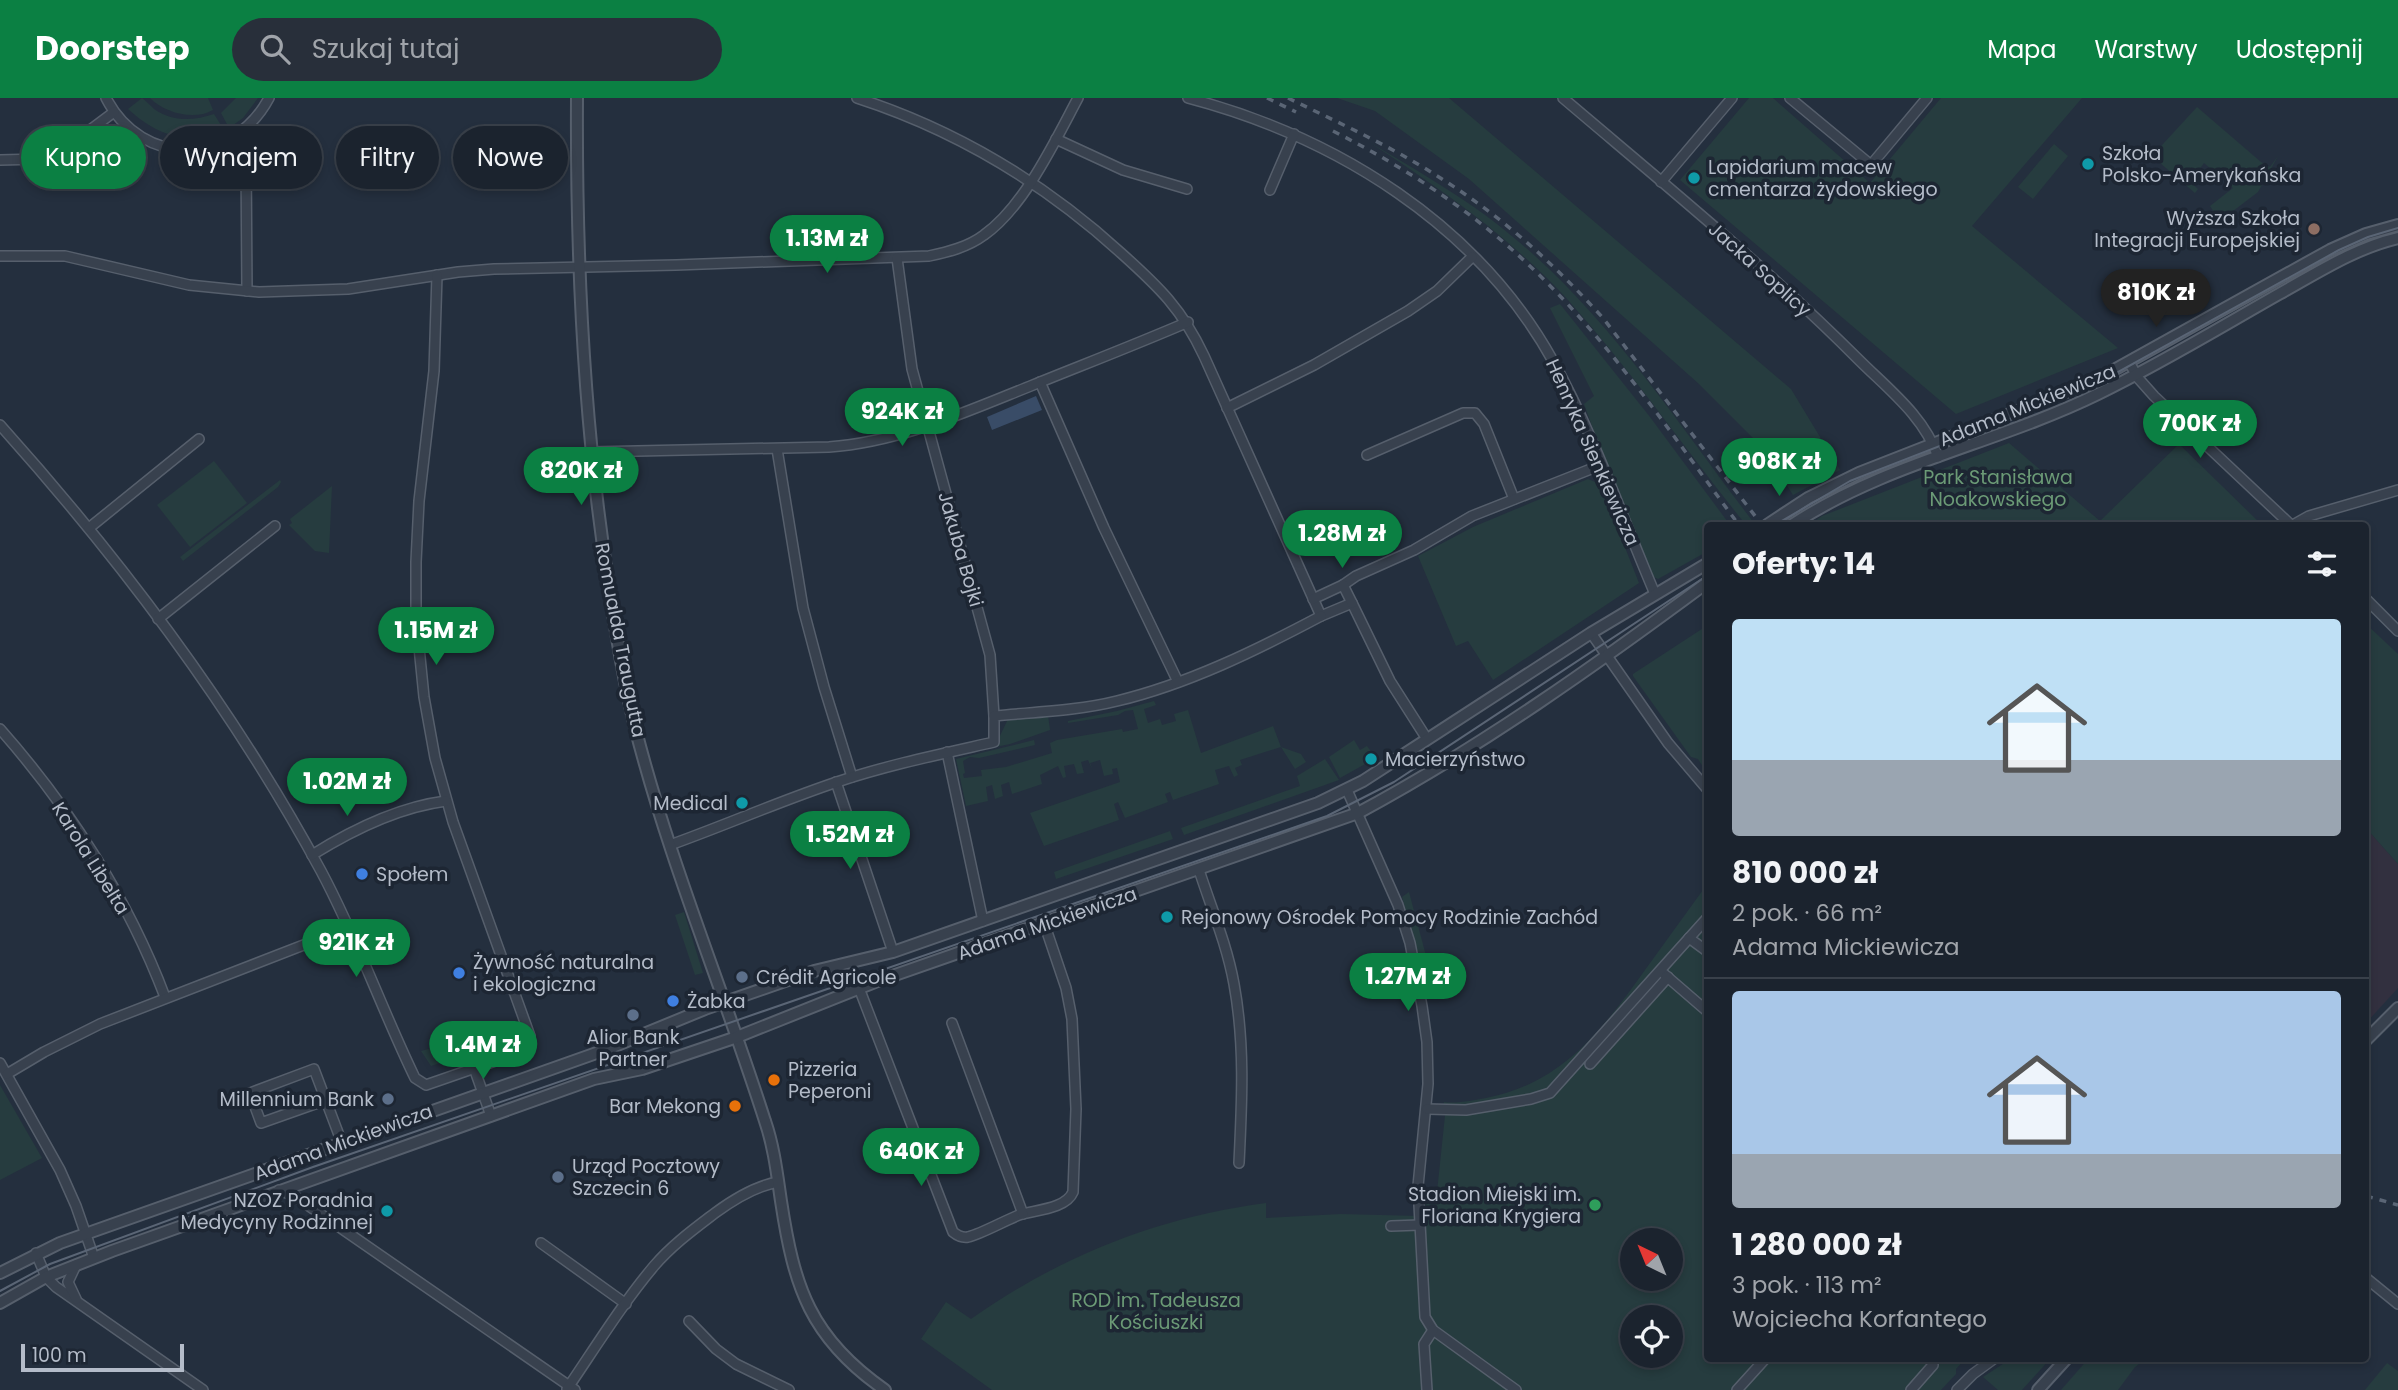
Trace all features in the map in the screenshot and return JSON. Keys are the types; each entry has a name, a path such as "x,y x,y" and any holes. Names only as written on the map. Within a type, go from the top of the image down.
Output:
{"street":[{"path":"106,98 114,112 139,136 160,144"},
{"path":"249,126 269,98"},
{"name":"Romualda Traugutta","path":"577,98 579,267 591,452 601,538 623,676 643,756 670,845 725,1002"},
{"path":"857,98 918,120 988,155 1032,181 1112,244 1167,297 1188,322 1321,616"},
{"path":"0,256 79,258 173,282 247,291 307,292 494,269 929,257 976,240 998,224 1032,181 1078,98"},
{"name":"Henryka Sienkiewicza","path":"1188,98 1246,115 1338,155 1405,196 1435,221 1505,291 1541,341 1566,385 1655,594"},
{"name":"Jacka Soplicy","path":"1563,98 1822,324 1916,417 1938,457"},
{"path":"1661,182 1732,98"},
{"path":"1790,98 1871,165 1927,98"},
{"path":"0,160 40,159 58,154 114,112"},
{"path":"1270,190 1294,134"},
{"path":"1056,139 1123,170 1187,189"},
{"path":"246,189 247,291"},
{"name":"Adama Mickiewicza","path":"1771,522 1808,498 1859,473 2077,388 2344,243 2398,225"},
{"name":"Adama Mickiewicza","path":"1796,522 1864,485 2068,407 2136,374 2349,255 2398,237"},
{"path":"1227,408 1314,365 1408,311 1437,291 1472,257"},
{"name":"Jakuba Bojki","path":"897,258 909,355 926,426 989,649 994,716"},
{"path":"312,855 370,823 446,801 426,715 416,617 419,501 434,379 437,275"},
{"path":"591,452 853,445 926,426 1188,322"},
{"path":"2129,362 2160,402 2289,522"},
{"path":"1040,382 1110,540 1178,682"},
{"path":"1367,455 1463,413 1475,413 1485,424 1514,499"},
{"path":"0,425 89,528 226,715 312,855 349,928 165,997 81,1032 7,1074"},
{"path":"89,528 199,439"},
{"path":"777,449 803,608 852,777"},
{"path":"1313,599 1414,550 1472,516 1601,465"},
{"path":"2298,522 2309,516 2398,490"},
{"path":"158,619 275,526"},
{"name":"Adama Mickiewicza","path":"0,1273 36,1253 85,1234 605,1050 725,1002 814,971 893,952 1272,821 1347,790 1591,633 1704,566"},
{"path":"1343,585 1390,681 1427,739"},
{"name":"Adama Mickiewicza","path":"0,1303 46,1277 76,1264 279,1190 594,1079 642,1069 737,1037 859,988 1358,813 1449,760 1607,656 1704,585"},
{"path":"2369,602 2398,631"},
{"path":"670,845 836,782 994,742 994,716 1106,704 1178,682 1352,603"},
{"path":"1591,633 1676,754 1704,786"},
{"name":"Karola Libelta","path":"0,729 48,788 94,857 131,923 165,997"},
{"path":"947,752 983,921"},
{"path":"836,782 893,952"},
{"path":"1347,790 1398,905 1415,968 1427,1042 1427,1109 1418,1186 1427,1322 1433,1330 1516,1390"},
{"name":"Adama Mickiewicza","path":"349,928 412,1072 420,1083 426,1085 526,1049 529,1030 446,801"},
{"path":"1199,870 1230,967 1241,1031 1243,1078 1239,1163"},
{"path":"1427,1109 1466,1110 1531,1100 1550,1093 1704,921"},
{"path":"859,988 954,1232 963,1238 970,1237 1023,1214 1066,1201 1071,1197 1074,1185 1076,1110 1073,1028 1066,988 1044,923"},
{"path":"1689,938 1704,949"},
{"path":"1659,970 1704,1009"},
{"path":"1590,1065 1668,977"},
{"path":"725,1002 768,1128 789,1253 803,1297 834,1344 872,1387 885,1390"},
{"path":"2369,1037 2398,1008"},
{"path":"952,1023 1023,1214"},
{"path":"0,1063 56,1161 76,1206 94,1258"},
{"path":"474,1068 491,1115"},
{"path":"326,1100 261,1123 250,1093 314,1069 326,1100 342,1143"},
{"path":"279,1190 296,1197 570,1389 655,1265 694,1229 744,1194 763,1185 778,1182"},
{"path":"1391,1226 1420,1220"},
{"path":"541,1243 626,1304"},
{"path":"36,1253 46,1277 56,1287 203,1390"},
{"path":"76,1264 68,1282 71,1292 80,1303"},
{"path":"2369,1280 2398,1304"},
{"path":"689,1321 716,1349 736,1364 789,1390"},
{"path":"1427,1390 1424,1344 1433,1330"},
{"path":"1737,1390 1762,1362"},
{"path":"1911,1390 1933,1365 1932,1362"},
{"path":"1957,1390 1990,1362"},
{"path":"2038,1390 2063,1362"}],"shaded area":[{"path":"2369,831 2398,864 2398,988 2369,1020"}],"green space":[{"path":"142,98 154,109 176,118 191,119 214,114 222,126 160,126 160,131 128,109"},
{"path":"150,98 208,98 213,110 197,115 180,114 164,108"},
{"path":"236,98 258,98 243,118 232,126 228,126 221,113"},
{"path":"1337,98 1449,98 1791,389 1840,470 1793,495 1763,448 1699,384 1469,179 1375,111"},
{"path":"1749,98 1773,98 1870,183 1941,98 2082,98 1972,226 2118,348 1956,414 1680,180"},
{"path":"2197,107 2261,162 2270,167 2278,156 2258,192 2220,221 2210,206 2233,188 2204,163 2190,182 2198,189 2195,193 2152,156"},
{"path":"1369,142 1483,214 1552,272 1584,305 1644,376 1753,522 1744,522 1568,300 1498,234"},
{"path":"2054,144 2068,156 2033,199 2018,187"},
{"path":"1560,304 1650,417 1728,522 1704,522 1704,553 1658,579 1652,576 1613,484 1584,404 1594,396 1550,308"},
{"name":"Park Stanisława Noakowskiego","path":"2009,443 2100,521 2179,444 2259,522 1813,522 1822,516"},
{"path":"214,461 247,503 190,547 157,505"},
{"path":"1588,479 1600,484 1639,583 1493,680 1468,641 1456,646 1418,556 1473,527"},
{"path":"280,480 278,487 183,561 180,557"},
{"path":"332,486 329,553 315,551 289,525 292,523 290,519"},
{"path":"2369,627 2398,654 2398,864 2369,831"},
{"path":"1704,628 1704,769 1698,759 1691,757 1633,674"},
{"path":"1154,701 1156,705 1144,709 1148,723 1160,719 1162,725 1176,721 1174,714 1188,710 1201,753 1273,726 1281,747 1240,760 1242,765 1235,768 1238,775 1234,777 1229,766 1215,770 1219,784 1173,800 1170,792 1165,794 1168,802 1125,818 1118,802 1114,804 1119,820 1044,846 1030,813 1120,782 1117,768 1112,769 1113,774 1104,776 1100,760 1090,763 1093,771 1088,760 1081,762 1084,773 1077,774 1074,764 1064,766 1066,777 1063,778 1058,766 1040,775 1042,784 1012,794 1009,782 1001,785 1003,796 995,799 992,785 986,787 988,801 966,806 956,759 1034,740 1035,745 979,758 970,757 963,761 964,778 982,776 981,770 1006,767 1052,753 1050,743 1057,740 1122,729 1123,732 1138,729 1133,710 1118,715 1068,721"},
{"path":"1048,715 1050,730 990,748 997,742 1008,719"},
{"path":"1354,740 1360,750 1367,746 1376,758 1340,778 1329,757"},
{"path":"1281,747 1301,754 1306,762 1295,769"},
{"path":"1325,759 1339,780 1184,835 1181,828 1300,786 1297,776"},
{"path":"1170,831 1173,839 1056,879 1054,872"},
{"name":"ROD im. Tadeusza Kościuszki","path":"1704,889 1704,1362 1962,1362 1956,1369 1956,1374 1941,1390 992,1390 921,1339 946,1302 971,1319 1040,1276 1075,1258 1149,1229 1187,1218 1266,1203 1266,1218 1341,1214 1421,1216 1423,1204 1437,1192 1446,1106 1443,1106 1444,1102 1486,1098 1513,1091 1537,1080 1578,1051 1613,1013"},
{"path":"1409,892 1432,978 1424,977 1402,897"},
{"path":"684,912 703,973 695,975 675,915"},
{"path":"511,1022 514,1032 512,1039 470,1053 465,1038"},
{"path":"462,1040 466,1054 431,1066 421,1051"},
{"path":"0,1085 42,1158 0,1180"},
{"path":"2006,1362 2047,1362 2022,1390 1998,1390 1983,1377"},
{"path":"2086,1362 2142,1362 2118,1390 2061,1390"},
{"path":"2387,1363 2398,1371 2398,1390 2365,1390"}],"water":[{"path":"1036,396 1042,410 992,430 987,417"}],"tram line":[{"path":"1780,522 1850,481 2091,387 2339,250 2398,228"},
{"path":"0,1291 50,1264 313,1167 1327,816 1394,782 1704,578"}],"railway":[{"path":"1267,98 1296,112"},
{"path":"1288,98 1426,169 1488,211 1529,244 1603,318 1760,522"},
{"path":"1333,131 1438,192 1487,229 1533,269 1616,360 1737,522"},
{"path":"2369,1197 2398,1205"}],"place":[{"name":"Szkoła Polsko-Amerykańska","path":"2088,164"},
{"name":"Lapidarium macew cmentarza żydowskiego","path":"1694,178"},
{"name":"Wyższa Szkoła Integracji Europejskiej","path":"2314,229"},
{"name":"Macierzyństwo","path":"1371,759"},
{"name":"Medical","path":"742,803"},
{"name":"Społem","path":"362,874"},
{"name":"Rejonowy Ośrodek Pomocy Rodzinie Zachód","path":"1167,917"},
{"name":"Żywność naturalna i ekologiczna","path":"459,973"},
{"name":"Crédit Agricole","path":"742,977"},
{"name":"Żabka","path":"673,1001"},
{"name":"Alior Bank Partner","path":"633,1015"},
{"name":"Pizzeria Peperoni","path":"774,1080"},
{"name":"Millennium Bank","path":"388,1099"},
{"name":"Bar Mekong","path":"735,1106"},
{"name":"Urząd Pocztowy Szczecin 6","path":"558,1177"},
{"name":"Stadion Miejski im. Floriana Krygiera","path":"1595,1205"},
{"name":"NZOZ Poradnia Medycyny Rodzinnej","path":"387,1211"}]}
